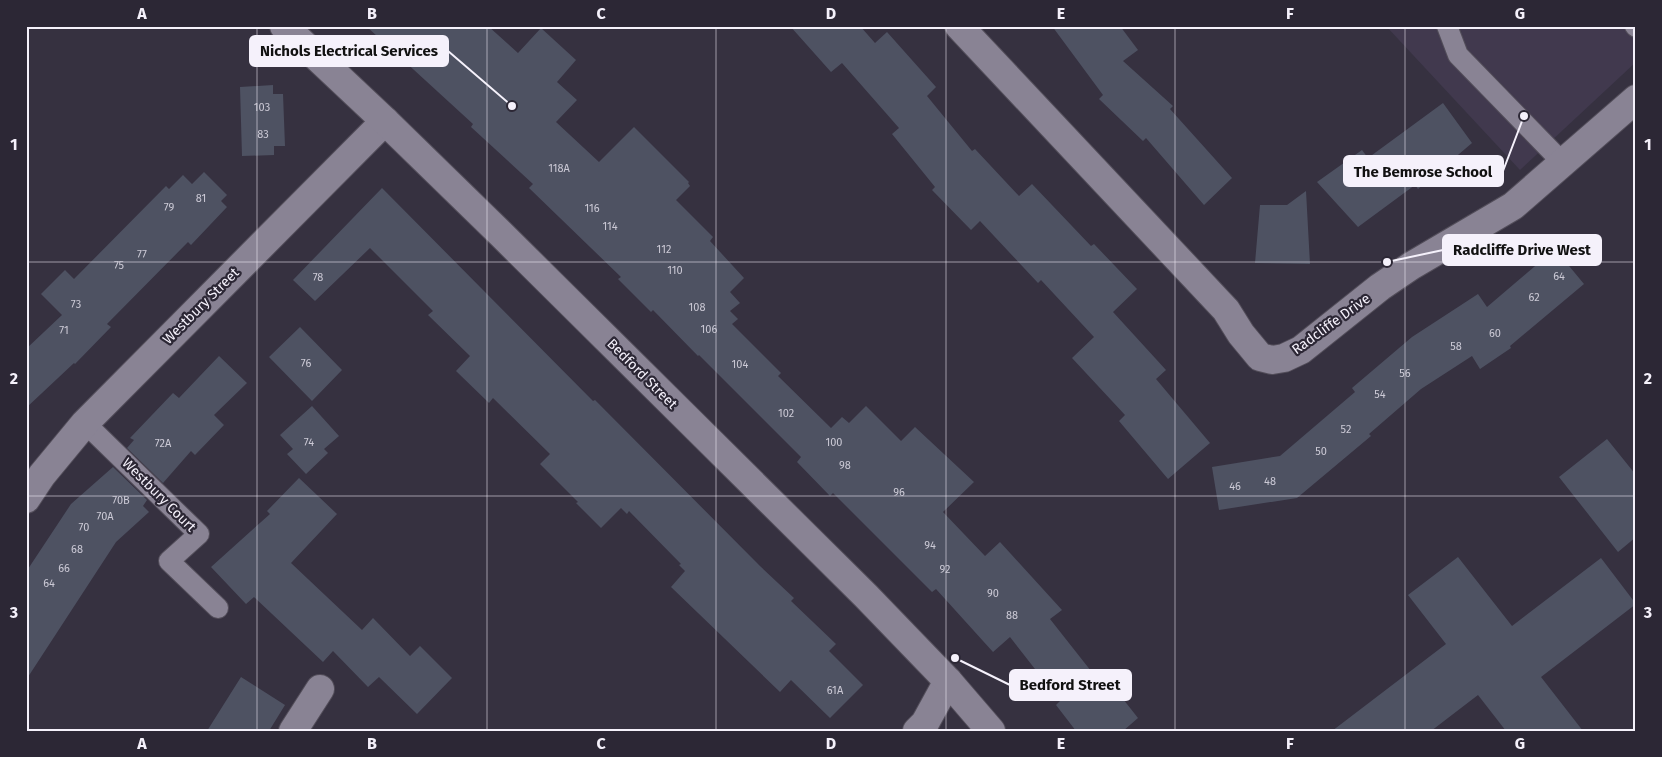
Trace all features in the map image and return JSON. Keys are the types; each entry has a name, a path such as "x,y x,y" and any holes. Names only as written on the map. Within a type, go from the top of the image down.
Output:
{"street":[{"name":"Bedford Street","path":"284,26 502,235 852,582 948,681 991,731"},
{"name":"Radcliffe Drive","path":"959,26 1226,310 1241,334 1260,357 1272,360 1284,358 1301,350 1411,266 1513,206 1636,98"},
{"name":"Westbury Street","path":"26,499 42,475 85,423 385,121"},
{"path":"917,731 925,723 948,681"},
{"path":"293,731 320,689"}],"lane":[{"path":"1447,26 1458,55 1563,163"},
{"name":"Westbury Court","path":"85,423 199,534 169,561 218,608"}],"shaded area":[{"path":"1386,26 1636,26 1636,62 1520,170"}],"building":[{"path":"366,26 488,26 518,53 541,28 576,60 557,82 577,100 556,122 599,162 634,127 689,182 690,186 676,200 713,237 710,241 744,278 730,292 740,303 730,311 738,319 732,324 781,373 778,376 831,428 842,417 849,423 866,406 901,441 915,427 974,482 943,512 985,556 1000,542 1062,610 1050,619 1106,690 1112,685 1138,718 1123,731 1076,731 1056,705 1060,701 1010,637 993,652 936,589 932,592 833,493 830,496 797,462 801,457 653,310 651,312 618,279 621,277 529,188 533,184 471,127 473,124"},
{"path":"790,26 860,26 875,43 887,32 936,87 927,96 972,151 975,149 1019,196 1032,184 1091,246 1094,244 1137,289 1113,312 1166,370 1156,379 1210,443 1168,479 1119,421 1125,415 1072,358 1094,337 1041,280 1038,283 980,221 971,230 932,190 935,187 892,134 899,128 842,63 831,72"},
{"path":"1052,26 1120,26 1138,50 1123,61 1173,106 1170,109 1232,178 1204,205 1146,138 1143,141 1099,99 1103,95"},
{"path":"273,85 273,94 283,94 285,146 274,146 274,155 242,156 240,87"},
{"path":"1443,103 1472,143 1418,189 1415,185 1358,227 1317,182 1362,150 1368,158"},
{"path":"204,172 227,195 221,201 227,207 191,245 188,242 107,324 111,327 75,364 26,408 26,349 62,315 41,294 65,270 74,279 166,186 169,189 183,175 192,184"},
{"path":"382,188 593,401 595,400 794,598 791,601 836,644 829,651 863,685 830,718 791,680 780,692 671,587 685,571 679,565 681,564 629,511 627,514 621,508 601,528 576,503 578,502 540,464 550,454 493,398 489,403 456,371 470,356 428,315 433,311 370,248 315,301 293,280"},
{"path":"1306,191 1310,264 1255,263 1260,205 1287,205"},
{"path":"1555,249 1584,284 1510,346 1511,348 1480,369 1472,356 1421,389 1369,434 1371,436 1297,498 1219,510 1212,467 1280,456 1355,392 1352,388 1412,337 1478,294 1487,307"},
{"path":"300,327 342,370 312,401 269,357"},
{"path":"219,356 247,383 214,415 224,425 195,455 191,451 163,483 127,448 134,440 130,438 173,393 179,398"},
{"path":"312,406 339,436 324,449 328,453 306,474 287,454 293,449 280,435"},
{"path":"1607,439 1636,475 1636,537 1618,552 1559,477"},
{"path":"113,467 147,500 143,506 149,512 116,542 26,680 26,572 71,504"},
{"path":"299,478 337,514 291,563 362,630 373,618 410,656 420,646 452,678 417,714 379,677 368,687 333,651 323,662 254,597 246,604 211,567 270,514 267,511"},
{"path":"1458,557 1512,626 1601,558 1636,604 1541,677 1583,731 1506,731 1478,695 1431,731 1332,731 1446,644 1408,595"},
{"path":"241,677 285,705 269,731 207,731"}],"place":[{"name":"Nichols Electrical Services","path":"512,106"},
{"name":"The Bemrose School","path":"1524,116"},
{"name":"Radcliffe Drive West","path":"1387,262"},
{"name":"Bedford Street","path":"955,658"}]}
